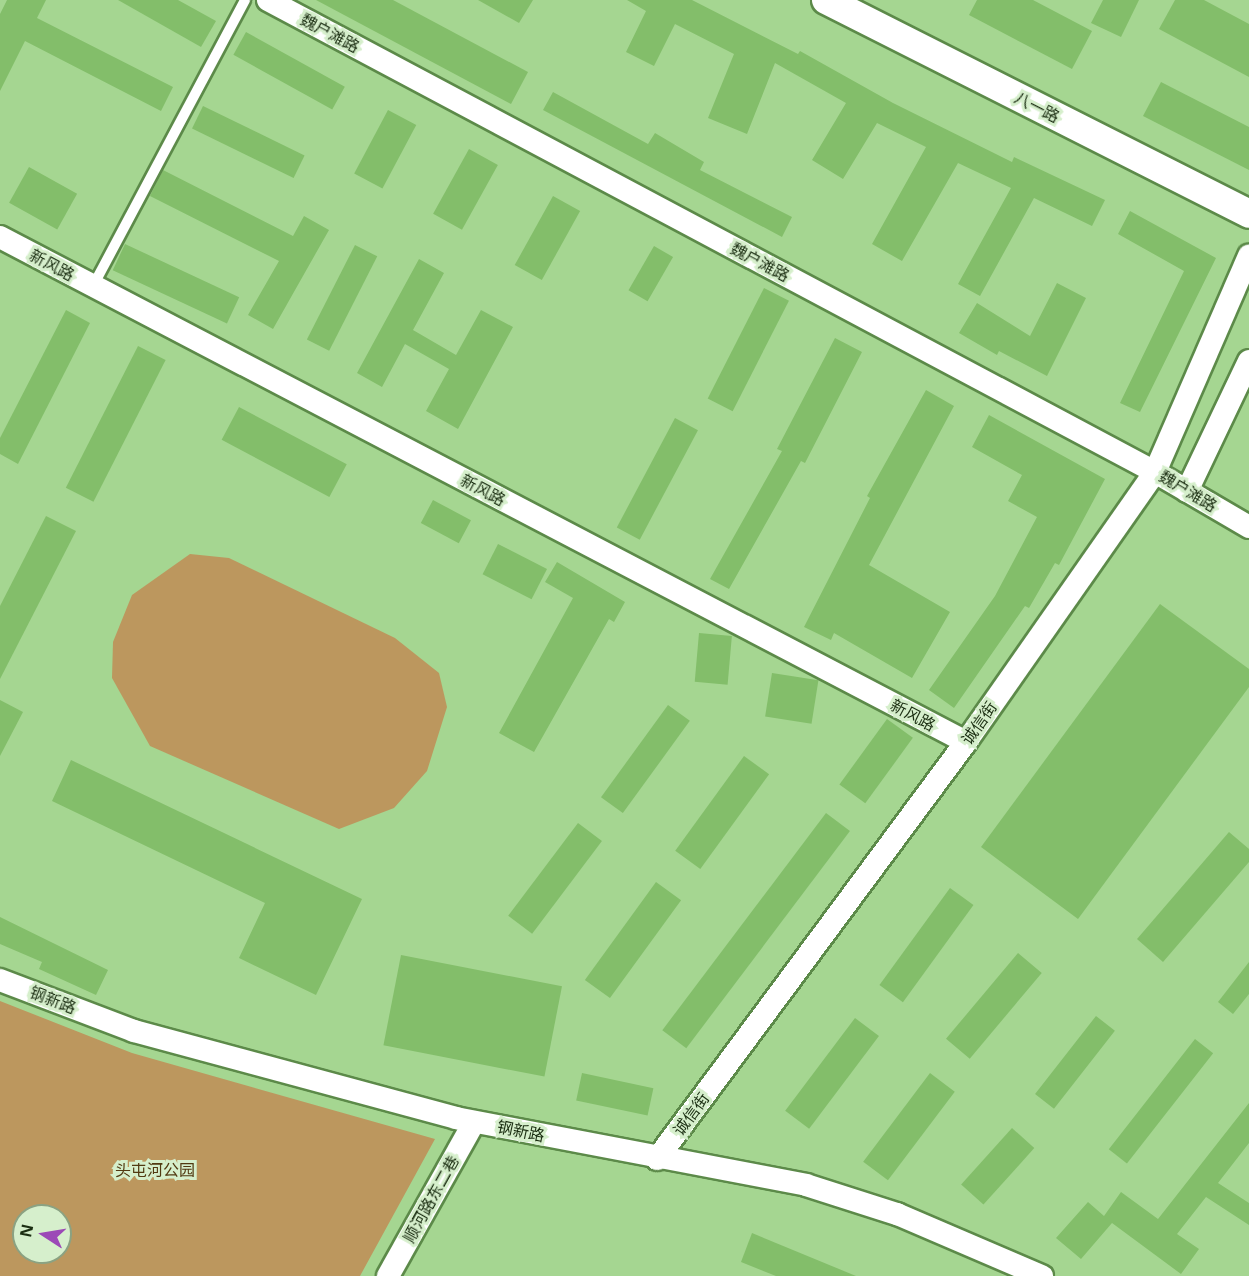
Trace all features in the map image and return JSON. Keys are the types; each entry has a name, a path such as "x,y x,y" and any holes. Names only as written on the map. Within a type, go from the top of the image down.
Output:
{"street":[{"name":"魏户滩路","path":"268,0 1155,472 1249,527"},
{"name":"八一路","path":"826,0 1249,214"},
{"name":"新风路","path":"0,237 966,742"},
{"name":"诚信街","path":"657,1159 966,742 1155,472 1249,256"},
{"path":"1187,491 1249,361"},
{"name":"钢新路","path":"0,980 134,1031 474,1122 657,1159 806,1185 897,1214 1042,1276"},
{"name":"顺河路东二巷","path":"388,1276 474,1122"}],"lane":[{"path":"93,286 246,0"}],"green space":[{"path":"190,554 229,558 395,638 439,673 447,707 427,771 394,808 339,829 150,746 112,678 113,642 132,595"},
{"name":"头屯河公园","path":"0,1001 132,1053 435,1139 360,1276 0,1276"}],"building":[{"path":"7,0 46,0 37,18 173,87 161,111 25,41 0,91 0,14"},
{"path":"118,0 178,0 216,21 201,47"},
{"path":"316,0 393,0 528,72 511,104"},
{"path":"478,0 533,0 519,23"},
{"path":"627,0 692,0 798,54 800,51 893,103 1012,162 1014,157 1105,200 1092,226 1034,198 980,296 958,284 1011,188 958,163 902,261 872,244 926,147 877,123 843,179 812,160 846,103 775,63 747,134 708,118 734,54 675,24 654,66 626,52 646,11"},
{"path":"977,0 1033,0 1092,31 1072,69 969,15"},
{"path":"1103,0 1139,0 1121,37 1091,23"},
{"path":"1175,0 1204,0 1249,24 1249,77 1159,29"},
{"path":"246,32 345,87 332,110 233,55"},
{"path":"1161,82 1249,127 1249,170 1143,116"},
{"path":"553,92 648,144 655,133 704,162 700,170 792,217 782,237 543,110"},
{"path":"203,106 305,156 294,178 192,128"},
{"path":"388,110 416,125 382,189 354,174"},
{"path":"469,149 498,165 462,230 433,214"},
{"path":"29,167 77,194 57,230 9,203"},
{"path":"163,170 293,236 304,216 329,230 273,329 248,315 279,261 150,196"},
{"path":"553,196 580,211 542,280 515,265"},
{"path":"1130,211 1216,258 1140,412 1120,403 1184,271 1118,234"},
{"path":"125,244 239,297 227,324 113,270"},
{"path":"355,245 377,256 329,351 307,339"},
{"path":"654,246 673,257 648,301 628,290"},
{"path":"419,259 444,273 413,330 456,355 481,310 513,327 458,429 426,411 449,369 405,344 382,387 357,373"},
{"path":"1057,283 1086,298 1047,376 999,351 997,355 959,333 977,303 1030,336"},
{"path":"764,288 789,301 733,411 708,398"},
{"path":"66,310 90,323 18,464 0,454 0,438"},
{"path":"835,338 862,352 805,463 801,461 729,589 710,579 782,451 777,449"},
{"path":"138,346 166,360 93,502 66,488"},
{"path":"926,390 954,406 869,565 950,612 912,678 834,633 831,640 804,627 870,498 867,496"},
{"path":"239,407 347,464 329,497 222,440"},
{"path":"989,415 1105,479 1059,565 1055,563 1029,608 1025,606 954,708 929,690 995,596 1037,517 1008,501 1022,475 972,447"},
{"path":"675,418 698,430 640,540 617,527"},
{"path":"433,500 471,520 459,543 421,523"},
{"path":"46,516 76,531 0,679 0,606"},
{"path":"498,544 547,569 532,599 483,574"},
{"path":"557,562 625,602 614,622 609,619 534,752 499,733 573,598 545,582"},
{"path":"1160,604 1249,669 1249,687 1078,919 981,847"},
{"path":"699,633 732,636 728,685 695,682"},
{"path":"772,673 818,680 812,724 765,716"},
{"path":"0,700 23,712 0,756"},
{"path":"668,705 690,721 623,813 601,797"},
{"path":"887,719 913,738 865,803 839,785"},
{"path":"744,756 769,774 700,869 675,851"},
{"path":"71,760 362,899 316,995 239,958 265,903 52,801"},
{"path":"826,813 850,831 686,1048 662,1030"},
{"path":"578,823 602,841 532,934 508,916"},
{"path":"1229,832 1249,849 1249,862 1163,962 1137,939"},
{"path":"656,882 681,900 610,998 585,980"},
{"path":"950,888 973,905 903,1002 879,985"},
{"path":"0,917 108,970 96,995 39,969 42,962 0,944"},
{"path":"1018,953 1042,973 970,1059 946,1039"},
{"path":"401,955 562,986 544,1077 383,1045"},
{"path":"1249,962 1249,994 1233,1014 1218,1002"},
{"path":"1096,1016 1115,1031 1054,1109 1035,1094"},
{"path":"855,1018 879,1036 809,1129 785,1111"},
{"path":"1195,1039 1213,1053 1127,1163 1109,1149"},
{"path":"582,1073 653,1088 648,1116 576,1100"},
{"path":"930,1073 955,1092 888,1180 863,1162"},
{"path":"1249,1103 1249,1143 1218,1183 1249,1203 1249,1225 1206,1197 1177,1234 1199,1249 1181,1274 1112,1223 1081,1259 1056,1238 1088,1202 1104,1216 1121,1192 1158,1219"},
{"path":"1012,1128 1034,1148 983,1205 961,1184"},
{"path":"752,1233 856,1276 776,1276 741,1262"}]}
